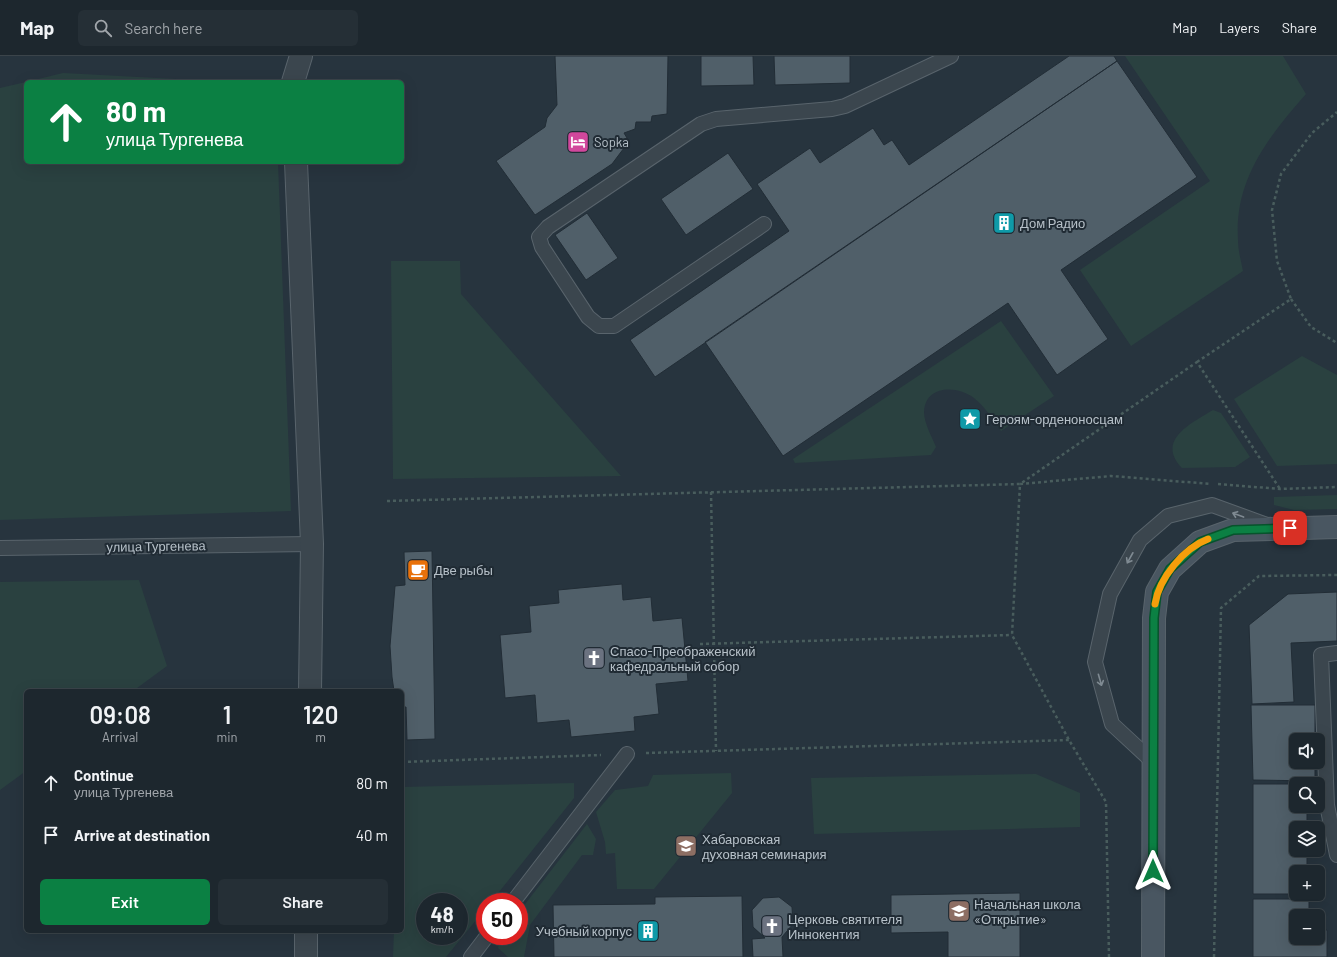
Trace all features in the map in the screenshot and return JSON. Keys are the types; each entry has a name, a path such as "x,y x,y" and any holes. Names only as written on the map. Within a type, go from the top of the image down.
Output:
{"main road":[{"path":"1153,957 1152,761 1154,618 1157,592 1170,569 1200,542 1233,530 1337,527"}],"street":[{"path":"294,80 301,56"},
{"path":"296,164 312,544 310,689"},
{"path":"306,933 306,957"}],"lane":[{"path":"764,224 614,326 599,326 588,317 542,247 539,237 548,227 701,124 716,119 832,109 845,106 951,56"},
{"path":"1152,761 1112,724 1095,662 1110,594 1140,540 1168,516 1212,505 1275,528"},
{"name":"улица Тургенева","path":"0,548 312,544"},
{"path":"1337,653 1321,655 1327,805 1337,855"},
{"path":"520,893 627,754"},
{"path":"471,957 480,945"}],"path":[{"path":"1337,112 1312,133 1281,174 1272,210 1277,261 1291,299 1311,327 1337,344"},
{"path":"1020,484 1291,299"},
{"path":"1197,362 1280,489"},
{"path":"387,501 1020,484 1111,476 1280,489 1337,488"},
{"path":"1020,484 1012,635 1069,740 1106,802 1109,957"},
{"path":"710,492 716,751"},
{"path":"1214,957 1221,608 1259,576 1337,575"},
{"path":"700,644 1012,635"},
{"path":"404,762 1069,740"}],"green space":[{"path":"1125,56 1283,56 1306,94 1267,143 1256,161 1248,179 1238,218 1238,244 1243,271 1131,346 1080,270 1210,181"},
{"path":"63,73 194,80 34,80"},
{"path":"24,82 24,164 278,164 291,511 0,520 0,88"},
{"path":"391,261 460,261 461,294 621,476 393,479"},
{"path":"1001,321 1054,396 1001,431 985,409 974,398 959,391 943,390 936,392 930,397 926,403 924,412 927,425 936,447 931,455 795,463 793,459"},
{"path":"1302,356 1337,375 1337,464 1277,466 1234,399"},
{"path":"1213,410 1221,413 1250,457 1235,467 1182,468 1175,458 1172,449 1174,441 1187,427"},
{"path":"1337,495 1337,509 1294,510 1274,505 1274,497"},
{"path":"139,580 167,666 136,689 24,689 24,772 0,790 0,582"},
{"path":"731,773 732,793 654,889 617,889 615,853 606,854 605,842 596,812 615,790 648,786 653,775"},
{"path":"1036,774 1080,793 1080,827 814,834 811,778"},
{"path":"574,783 574,798 498,893 476,893 476,920 468,930 468,893 416,893 416,945 456,945 446,957 393,957 394,933 404,933 404,787"},
{"path":"587,824 596,839 593,855 582,855 530,925 528,936 528,900"},
{"path":"499,945 526,945 524,957 508,957 498,948"}],"building":[{"path":"555,56 668,56 667,114 652,116 651,122 636,122 635,129 624,133 627,138 624,148 612,164 535,215 496,161 545,127 547,118 557,105"},
{"path":"701,56 753,56 754,85 701,86"},
{"path":"774,56 850,56 850,83 775,85"},
{"path":"1069,56 1114,56 1117,61 655,377 630,340 789,231 757,184 810,148 820,163 873,128 884,145 892,140 909,165"},
{"name":"Дом Радио","path":"1117,61 1197,177 1061,270 1108,339 1057,375 1008,303 783,456 705,342"},
{"path":"728,153 753,189 686,235 661,199"},
{"path":"587,213 618,258 586,280 555,235"},
{"path":"432,551 435,739 407,740 404,689 394,689 390,646 395,586 405,585 404,552"},
{"name":"Спасо-Преображенский кафедральный собор","path":"622,584 623,600 651,597 653,621 682,618 688,681 656,684 659,714 634,717 635,731 571,737 569,720 537,723 535,695 505,698 500,635 531,632 529,606 559,603 558,590"},
{"path":"1337,592 1337,641 1291,643 1294,702 1252,704 1249,625 1288,594"},
{"path":"1251,705 1315,705 1315,733 1289,733 1289,769 1315,769 1315,777 1289,777 1289,781 1253,780"},
{"path":"1253,784 1289,784 1289,813 1307,813 1307,821 1289,821 1289,857 1307,857 1307,865 1289,865 1289,894 1253,894"},
{"path":"1020,893 1020,957 948,957 948,932 891,933 891,895"},
{"name":"Учебный корпус","path":"742,896 743,957 554,957 553,905 655,904 655,897"},
{"name":"Церковь святителя Иннокентия","path":"779,897 792,907 793,924 782,937 783,957 753,957 752,939 765,938 753,927 752,910 763,898"},
{"path":"1253,899 1289,899 1289,901 1309,901 1309,909 1289,909 1289,945 1325,945 1325,930 1327,930 1327,957 1253,957"}],"slow traffic":[{"path":"1155,604 1157,592 1170,569 1200,542 1208,539"}],"place":[{"name":"Sopka","path":"578,142"},
{"name":"Дом Радио","path":"1004,223"},
{"name":"Героям-орденоносцам","path":"970,419"},
{"name":"Две рыбы","path":"418,570"},
{"name":"Спасо-Преображенский кафедральный собор","path":"594,658"},
{"name":"Хабаровская духовная семинария","path":"686,846"},
{"name":"Начальная школа «Открытие»","path":"959,911"},
{"name":"Церковь святителя Иннокентия","path":"772,926"},
{"name":"Учебный корпус","path":"648,931"}],"route":[{"path":"1153,871 1152,761 1154,618 1157,592 1170,569 1200,542 1233,530 1290,528"}]}
